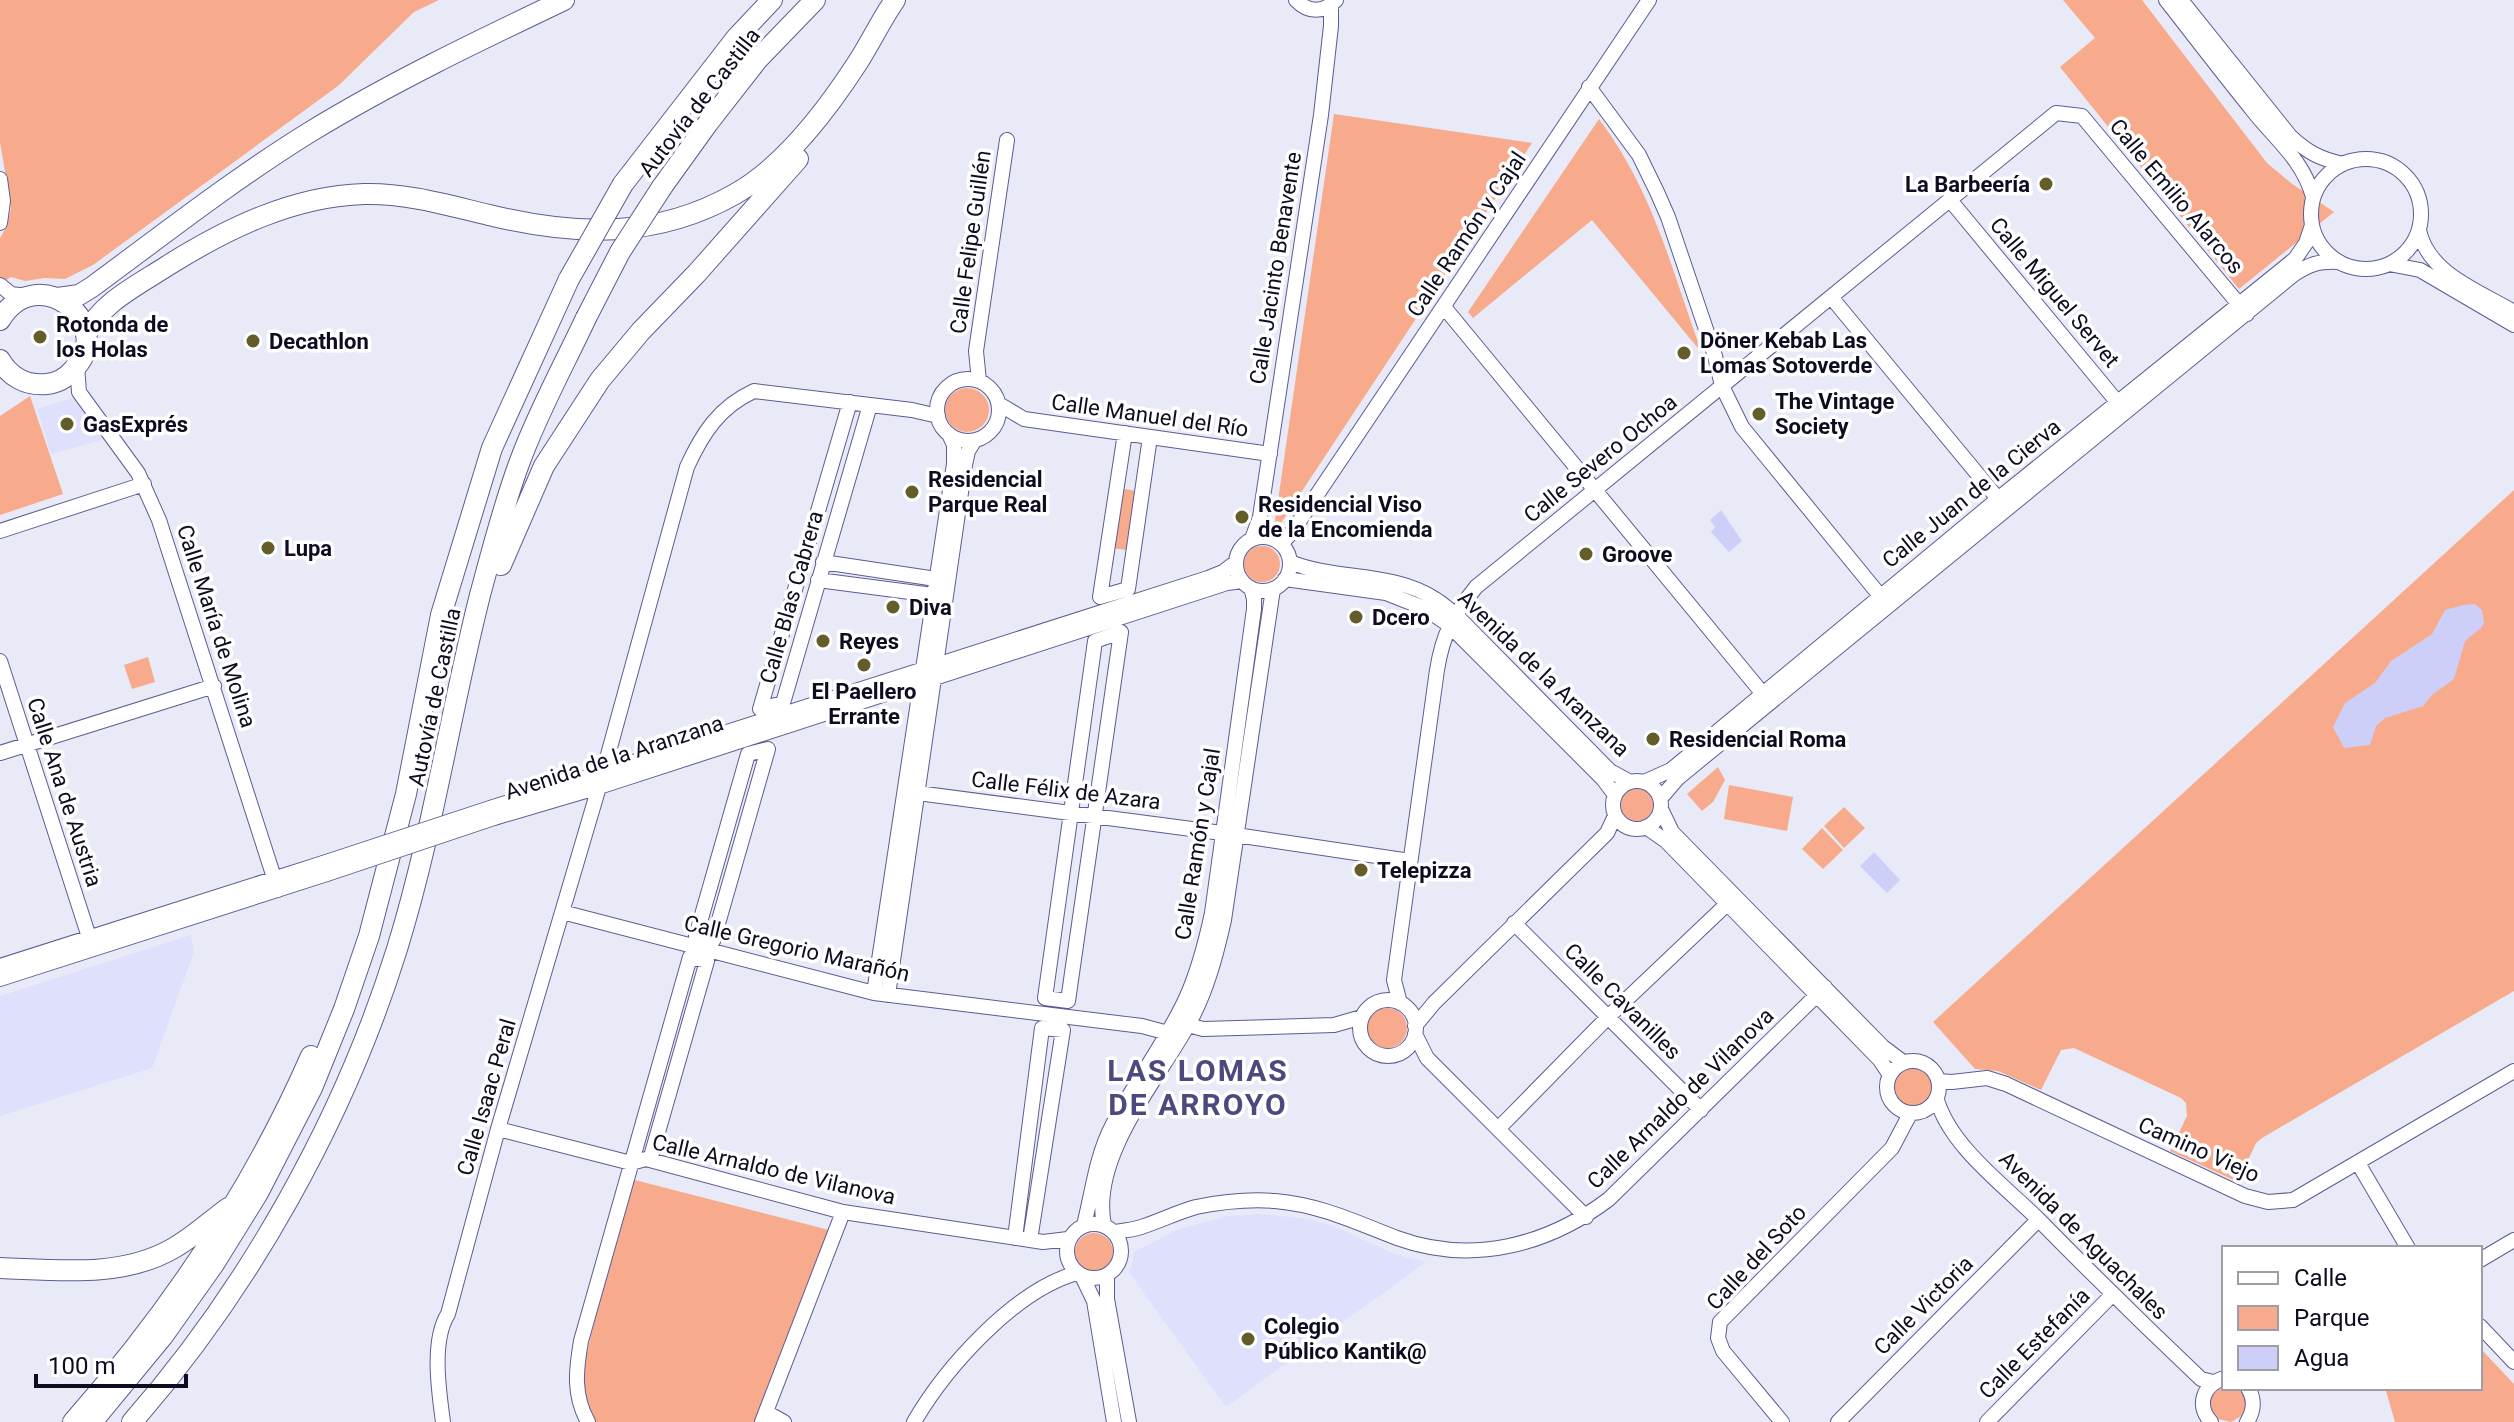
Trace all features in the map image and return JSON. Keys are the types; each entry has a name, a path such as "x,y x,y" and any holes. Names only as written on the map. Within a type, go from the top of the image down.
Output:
{"highway":[{"path":"0,319 13,304 27,296 43,294 58,298 79,295 243,177 335,118 439,60 564,0"},
{"name":"Autovía de Castilla","path":"92,1422 163,1336 214,1264 258,1193 312,1088 364,951 389,865 441,615 492,448 569,279 623,184 737,37 772,0"},
{"name":"Autovía de Castilla","path":"132,1422 188,1354 240,1281 308,1163 374,1018 420,869 480,595 520,461 586,318 620,252 708,123 758,59 815,0"},
{"path":"451,726 492,588 544,466 610,367 791,168 839,98 895,0"},
{"path":"86,335 95,319 108,306 194,250 255,219 316,200 365,194 404,196 528,224 597,230 646,227 699,212 749,186 774,167 857,64"},
{"path":"0,360 9,380 48,384 67,377 77,366 86,346 86,335 77,313 58,298"},
{"path":"73,1422 122,1366 176,1295 223,1224 291,1098 339,985 363,917 441,615"},
{"path":"151,1422 217,1333 269,1251 308,1163"},
{"path":"0,1268 84,1271 146,1260 169,1251 231,1206"}],"street":[{"path":"1296,0 1308,9 1329,5"},
{"name":"Calle Ramón y Cajal","path":"1285,552 1292,532 1649,0"},
{"path":"2166,0 2253,112 2298,161 2308,178 2313,197"},
{"path":"2181,0 2290,136 2306,151 2323,160 2343,164"},
{"name":"Calle Jacinto Benavente","path":"1258,538 1321,115 1331,26 1329,5"},
{"path":"1589,87 1639,155 1657,192 1715,356 1722,386 1742,427 1885,602"},
{"name":"Calle Severo Ochoa","path":"1379,1001 1394,980 1442,641 1452,620 1476,587 2056,113 2069,113"},
{"name":"Calle Emilio Alarcos","path":"2069,113 2082,116 2094,129 2243,308"},
{"name":"Calle Felipe Guillén","path":"979,381 976,351 1007,140"},
{"path":"2389,264 2413,244 2419,230 2422,214 2415,188 2404,174 2390,164 2374,159 2358,159 2343,164 2321,181 2313,197 2312,225 2317,240 2328,254 2353,268 2368,269 2389,264 2406,266 2430,275 2514,325"},
{"path":"0,179 3,201 0,223"},
{"name":"Calle Miguel Servet","path":"1950,200 2122,407"},
{"name":"Calle Juan de la Cierva","path":"1637,782 1671,770 1766,699 2243,308 2295,259 2306,243 2312,225"},
{"path":"2419,230 2422,244 2437,265 2514,312"},
{"name":"Calle Juan de la Cierva","path":"2243,308 2307,265 2319,261 2339,262"},
{"path":"0,285 11,294 27,296"},
{"path":"1831,297 2003,504"},
{"path":"0,302 0,319"},
{"path":"1444,307 1766,699"},
{"name":"Calle Felipe Guillén","path":"961,380 976,351"},
{"path":"48,384 79,392 77,366"},
{"path":"928,674 933,595 954,464 954,445 938,416 940,399 946,388 961,380 979,381 988,386 999,404 994,427 975,440 966,441 949,434"},
{"name":"Calle Isaac Peral","path":"443,1422 438,1379 443,1322 448,1314 498,1129 601,780 687,467 717,416 754,391 850,402"},
{"name":"Calle María de Molina","path":"79,392 130,461 144,484 159,520 276,884"},
{"path":"912,410 940,399"},
{"path":"850,402 938,416"},
{"name":"Calle Blas Cabrera","path":"850,402 760,709 783,703 870,405"},
{"name":"Calle Manuel del Río","path":"999,404 1024,419"},
{"name":"Calle Manuel del Río","path":"994,427 1024,419 1270,454"},
{"path":"1125,433 1100,597 1128,589 1150,437"},
{"path":"881,994 928,674 965,465 968,451 975,440"},
{"path":"0,531 144,484"},
{"path":"1258,538 1285,552 1279,584 1260,591 1247,585 1238,575 1236,562 1241,548 1258,538"},
{"name":"Avenida de la Aranzana","path":"1285,552 1309,570 1386,581 1434,598 1615,795"},
{"path":"823,562 936,579"},
{"name":"Avenida de la Aranzana","path":"1110,622 1223,572 1236,562"},
{"path":"818,580 933,595"},
{"name":"Avenida de la Aranzana","path":"0,979 276,884 928,674 1110,622 1227,583 1247,585"},
{"name":"Calle Ramón y Cajal","path":"1084,1225 1094,1173 1112,1124 1188,995 1204,948 1279,584"},
{"name":"Avenida de la Aranzana","path":"1279,584 1386,593 1452,620 1610,771 1637,782"},
{"name":"Calle Ramón y Cajal","path":"1113,1234 1102,1204 1114,1153 1125,1129 1188,1025 1217,953 1254,609 1247,585"},
{"path":"1110,622 1121,632 1068,1001 1045,998 1095,641 1110,622 1114,593"},
{"name":"Calle Ana de Austria","path":"0,661 89,937"},
{"path":"0,753 214,686"},
{"name":"Calle Juan de la Cierva","path":"1661,804 1678,778 1766,699"},
{"path":"768,749 713,941 696,936 748,754 768,749"},
{"path":"1661,804 1653,823 1635,829 1620,821 1613,805 1621,787 1637,782 1652,786 1661,804 1672,832 1821,991 1890,1075"},
{"name":"Calle Félix de Azara","path":"911,792 1410,861"},
{"path":"1410,1019 1434,1003 1620,821"},
{"path":"1646,827 1666,841 1727,904 1887,1052 1903,1062"},
{"name":"Avenida de la Aranzana","path":"0,966 89,937 276,884"},
{"path":"1498,1129 1608,1017 1727,904"},
{"name":"Calle Gregorio Marañón","path":"562,912 881,994 1051,1022 1142,1026 1168,1033"},
{"name":"Calle Cavanilles","path":"1514,923 1701,1110"},
{"path":"588,1422 577,1397 576,1368 581,1341 690,957 707,961 650,1160"},
{"name":"Calle Severo Ochoa","path":"1394,980 1410,1019"},
{"name":"Calle Arnaldo de Vilanova","path":"1113,1234 1141,1228 1196,1207 1272,1201 1324,1209 1398,1238 1444,1250 1474,1251 1534,1241 1586,1217 1609,1199 1821,991"},
{"path":"1015,1238 1042,1028 1051,1022 1054,999"},
{"path":"1410,1019 1412,1041 1395,1055 1378,1055 1362,1038 1360,1024 1366,1010 1386,1000 1410,1019 1427,1058 1586,1217"},
{"path":"1188,1025 1203,1029 1334,1025 1362,1017"},
{"path":"1036,1241 1063,1030 1051,1022"},
{"path":"1334,1025 1362,1038"},
{"path":"1402,1052 1427,1058"},
{"path":"1914,1060 1933,1069 1939,1081 1933,1104 1905,1112 1888,1096 1886,1086 1890,1075 1903,1062 1914,1060"},
{"name":"Camino Viejo","path":"1939,1081 1987,1078 2006,1084 2245,1196 2268,1202 2293,1200 2514,1071"},
{"name":"Avenida de Aguachales","path":"1933,1104 1959,1141 2112,1295 2211,1383"},
{"name":"Calle del Soto","path":"1782,1422 1723,1351 1718,1338 1720,1322 1892,1148 1905,1112"},
{"name":"Calle Arnaldo de Vilanova","path":"498,1129 631,1163 650,1160 843,1212 1036,1241 1067,1251"},
{"path":"2358,1163 2407,1246"},
{"path":"784,1422 764,1417 843,1212"},
{"name":"Calle Victoria","path":"1838,1422 2038,1220"},
{"path":"914,1422 939,1385 1006,1314 1055,1279 1080,1274 1099,1278 1107,1275 1120,1261 1113,1234 1093,1223 1074,1231 1055,1279"},
{"path":"2482,1259 2514,1240"},
{"path":"1067,1251 1094,1301 1114,1422"},
{"path":"1107,1275 1107,1299 1129,1422"},
{"name":"Calle Estefanía","path":"1987,1422 2112,1295"},
{"path":"2482,1328 2514,1362"},
{"path":"2207,1421 2202,1405 2211,1383"},
{"path":"2249,1420 2254,1391"}],"shaded area":[{"name":"GasExprés","path":"73,398 105,439 51,454 37,409"},
{"path":"191,935 194,952 152,1068 0,1116 0,996"},
{"name":"Colegio Público Kantik@","path":"1260,1214 1309,1219 1333,1226 1395,1254 1426,1262 1226,1407 1128,1271 1134,1252 1179,1229 1228,1216"}],"green space":[{"path":"0,0 439,0 414,12 338,86 93,265 65,279 25,281 11,277 0,284 0,238 7,226 11,208 0,142"},
{"path":"2063,0 2142,0 2267,163 2334,212 2239,289 2060,67 2095,38"},
{"path":"1334,114 1532,143 1273,535"},
{"path":"1599,119 1648,203 1702,353 1592,220 1473,318 1468,312"},
{"path":"967,388 983,394 989,410 983,426 967,432 951,426 945,410 951,394"},
{"path":"30,396 63,494 0,515 0,416"},
{"path":"1120,488 1136,491 1127,550 1111,548"},
{"path":"2514,490 2514,991 2262,1138 2256,1143 2238,1182 2170,1151 2187,1116 2186,1103 2181,1098 2074,1048 2061,1050 2041,1090 1998,1071 1975,1069 1933,1022"},
{"path":"1262,546 1275,551 1280,564 1275,577 1262,582 1249,577 1244,564 1249,551"},
{"path":"148,657 155,682 132,689 124,665"},
{"path":"1718,767 1725,780 1713,802 1702,811 1687,794"},
{"path":"1729,785 1793,797 1787,831 1724,819"},
{"path":"1637,789 1648,794 1653,805 1648,816 1637,821 1626,816 1621,805 1626,794"},
{"path":"1844,807 1865,828 1844,848 1824,826"},
{"path":"1822,828 1843,850 1823,869 1802,849"},
{"path":"1387,1008 1401,1014 1407,1028 1401,1042 1387,1048 1373,1042 1367,1028 1373,1014"},
{"path":"1913,1065 1929,1071 1935,1087 1929,1103 1913,1109 1897,1103 1891,1087 1897,1071"},
{"path":"631,1179 837,1232 757,1422 594,1422 581,1394 581,1375"},
{"path":"1094,1233 1108,1238 1113,1252 1108,1266 1094,1271 1080,1266 1075,1252 1080,1238"},
{"path":"2482,1350 2514,1384 2514,1422 2395,1422 2386,1390 2482,1390"},
{"path":"2222,1386 2222,1390 2241,1390 2246,1400 2243,1415 2231,1422 2218,1419 2210,1407 2212,1393"}],"water":[{"path":"1721,510 1742,541 1729,552 1711,532 1715,527 1710,520"},
{"path":"2475,604 2482,610 2484,623 2465,641 2454,679 2423,706 2385,718 2376,726 2370,745 2344,748 2333,727 2345,703 2375,683 2391,661 2432,634 2445,610"},
{"path":"1874,852 1900,880 1887,893 1860,866"}],"place":[{"name":"La Barbeería","path":"2046,184"},
{"name":"Rotonda de los Holas","path":"40,337"},
{"name":"Decathlon","path":"253,341"},
{"name":"Döner Kebab Las Lomas Sotoverde","path":"1684,353"},
{"name":"The Vintage Society","path":"1759,414"},
{"name":"GasExprés","path":"67,424"},
{"name":"Residencial Parque Real","path":"912,492"},
{"name":"Residencial Viso de la Encomienda","path":"1242,517"},
{"name":"Lupa","path":"268,548"},
{"name":"Groove","path":"1586,554"},
{"name":"Diva","path":"893,607"},
{"name":"Dcero","path":"1356,617"},
{"name":"Reyes","path":"823,641"},
{"name":"El Paellero Errante","path":"864,665"},
{"name":"Residencial Roma","path":"1653,739"},
{"name":"Telepizza","path":"1361,870"},
{"name":"Colegio Público Kantik@","path":"1248,1339"}],"district":[{"name":"LAS LOMAS DE ARROYO","path":"1198,1088"}]}
